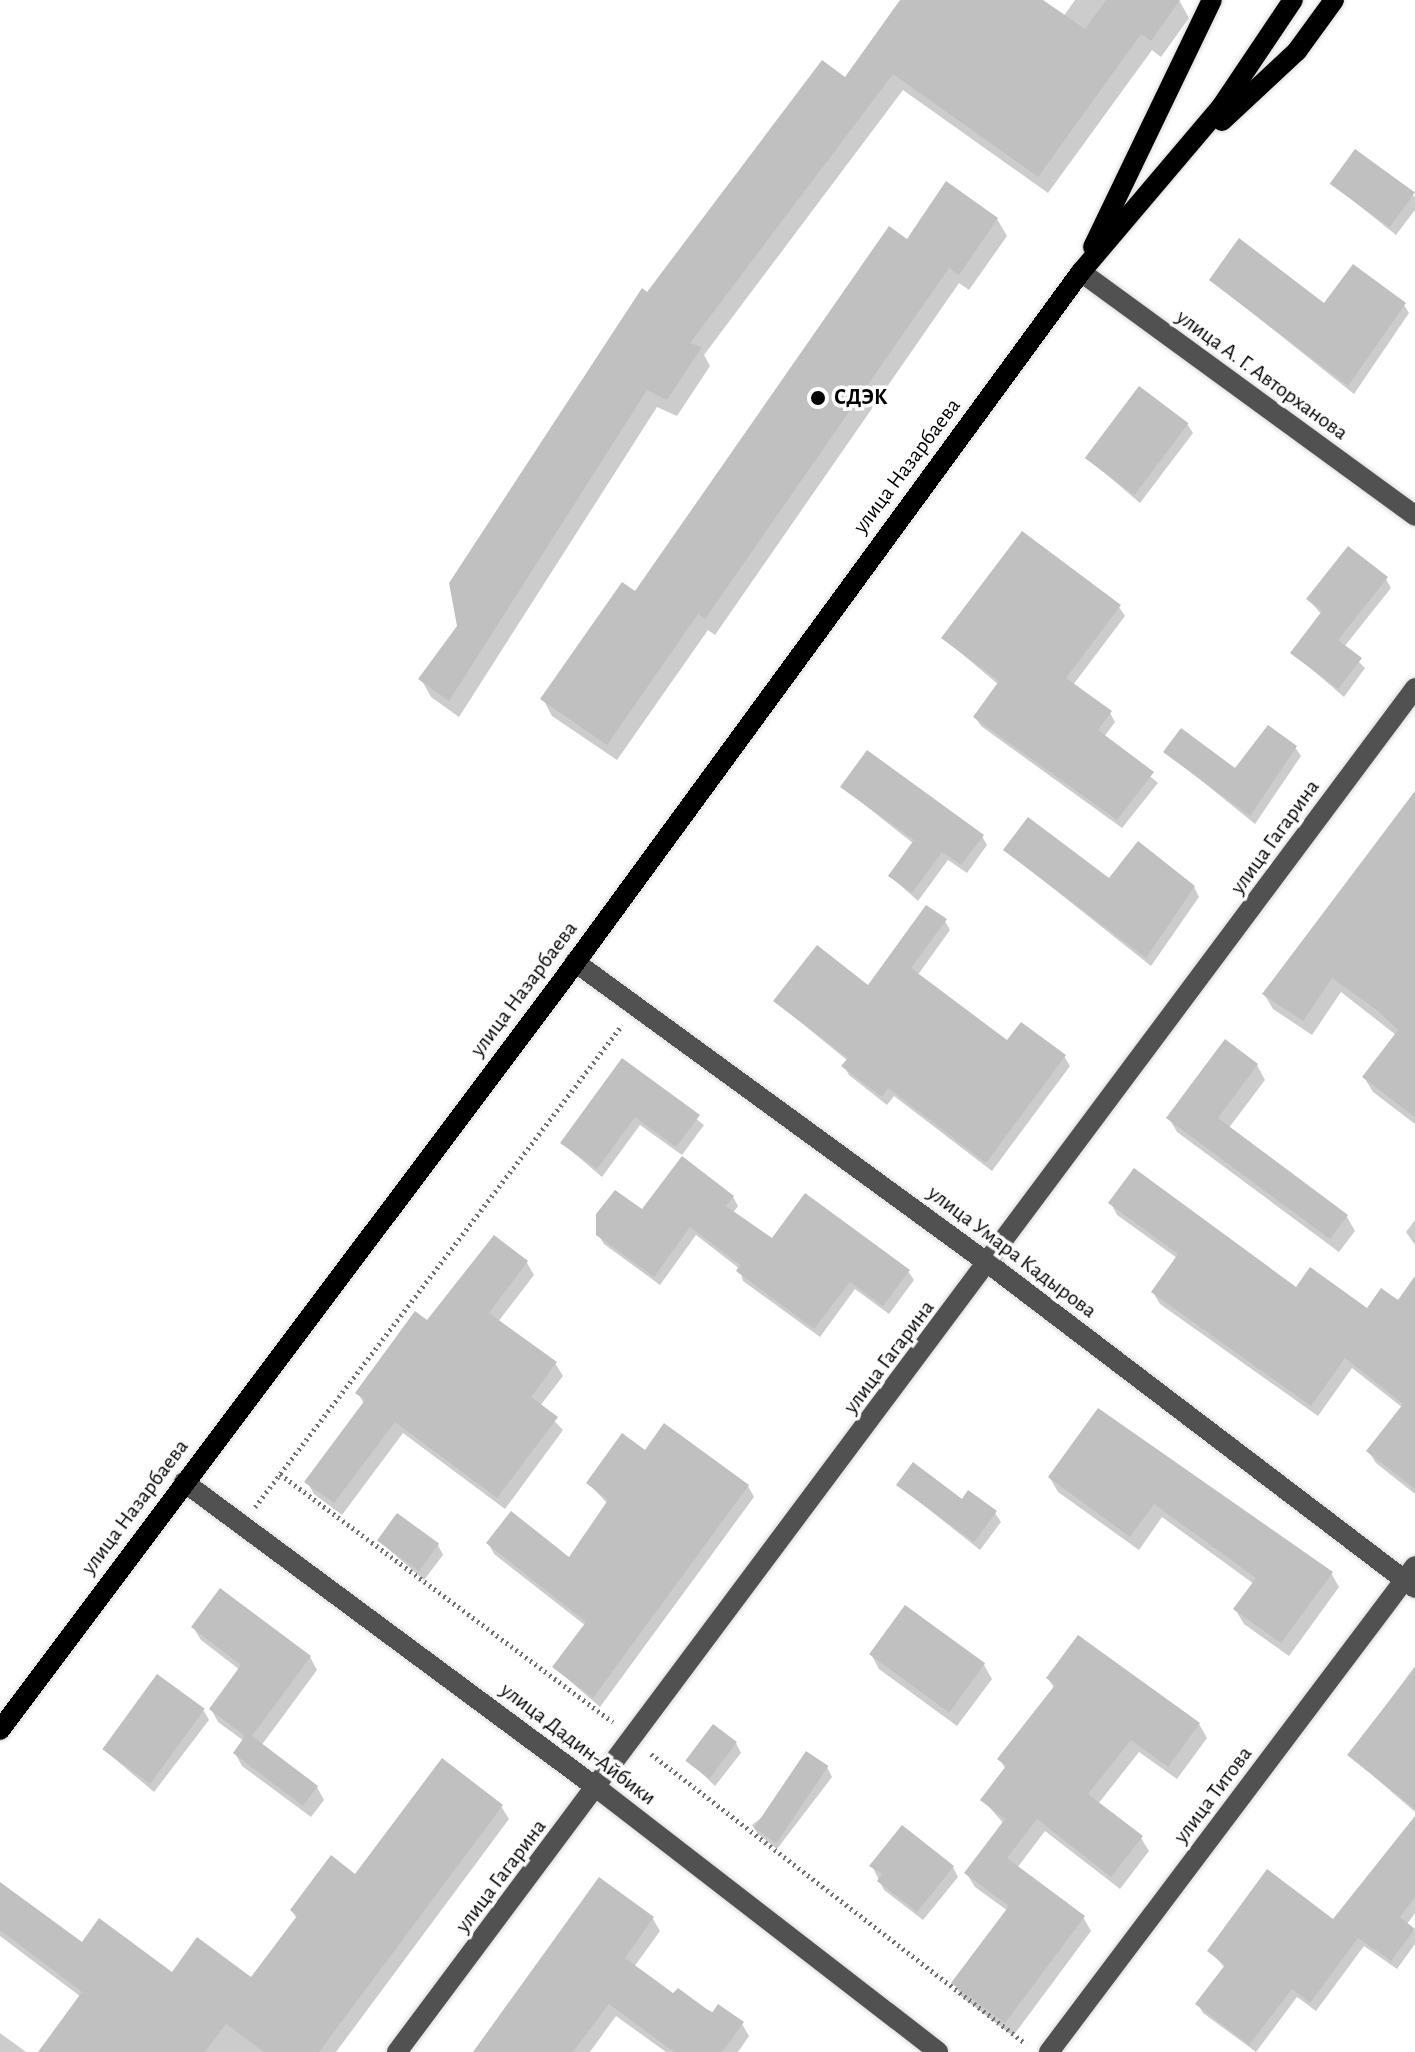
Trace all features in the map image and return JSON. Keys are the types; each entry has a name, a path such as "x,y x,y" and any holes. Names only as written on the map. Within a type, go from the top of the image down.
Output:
{"main road":[{"name":"улица Назарбаева","path":"1081,272 1212,0"},
{"name":"улица Назарбаева","path":"0,1730 575,962 1081,272 1221,107 1293,0"},
{"path":"1174,163 1297,51 1334,0"}],"street":[{"name":"улица А. Г. Авторханова","path":"1081,272 1415,516"},
{"name":"улица Гагарина","path":"397,2052 989,1264 1415,688"},
{"name":"улица Умара Кадырова","path":"575,962 1412,1578"},
{"name":"улица Дадин-Айбики","path":"184,1482 597,1788 938,2052"},
{"name":"улица Титова","path":"1049,2052 1412,1578"}],"path":[{"path":"242,1523 635,1008"},
{"path":"280,1474 634,1738 677,1779 1036,2052"}],"building":[{"path":"900,0 1043,0 1085,29 1106,0 1180,0 1151,41 1141,34 1038,177 893,74 690,343 702,347 667,400 647,390 449,701 418,679 457,626 449,583 642,288 647,292 822,60 845,77"},
{"path":"1355,149 1415,192 1390,227 1330,184"},
{"path":"946,181 998,218 959,275 949,268 705,619 698,614 607,745 540,699 622,582 635,591 889,226 907,239"},
{"path":"1239,238 1324,303 1353,264 1406,303 1348,386 1209,280"},
{"path":"1139,386 1189,423 1134,495 1085,458"},
{"path":"1022,531 1121,605 1066,678 1112,711 1098,730 1154,772 1117,820 973,717 999,681 941,638"},
{"path":"1348,546 1388,577 1338,640 1362,658 1338,689 1290,653 1322,611 1306,599"},
{"path":"1268,725 1297,746 1250,816 1163,752 1181,728 1235,768"},
{"path":"867,750 984,835 961,865 942,852 912,893 888,876 914,840 840,787"},
{"path":"1415,791 1415,1117 1362,1077 1398,1030 1378,1011 1332,978 1303,1021 1262,994"},
{"path":"1028,817 1109,878 1138,841 1195,886 1146,958 1003,850"},
{"path":"926,905 947,919 911,968 1007,1040 1021,1022 1066,1055 986,1163 888,1088 882,1097 841,1066 848,1058 773,1001 817,945 868,985"},
{"path":"1225,1039 1258,1064 1218,1118 1348,1215 1330,1239 1166,1118"},
{"path":"622,1058 700,1115 676,1147 635,1117 597,1169 560,1143"},
{"path":"682,1156 734,1196 726,1206 772,1238 805,1193 910,1270 883,1306 850,1282 814,1329 736,1271 740,1265 690,1227 654,1277 596,1235 596,1214 615,1190 642,1209"},
{"path":"1134,1168 1296,1287 1310,1267 1367,1308 1381,1288 1398,1300 1415,1276 1415,1489 1366,1451 1403,1404 1345,1358 1311,1406 1151,1292 1178,1254 1108,1203"},
{"path":"494,1235 528,1261 489,1313 557,1362 531,1397 558,1417 497,1498 395,1422 334,1503 304,1482 365,1400 355,1393 415,1311 427,1320"},
{"path":"1098,1408 1333,1572 1281,1643 1233,1609 1256,1578 1154,1504 1130,1537 1048,1477"},
{"path":"664,1423 749,1485 593,1698 552,1667 586,1622 486,1543 511,1511 569,1557 608,1500 586,1483 622,1433 645,1450"},
{"path":"913,1462 962,1499 968,1490 997,1511 974,1542 896,1485"},
{"path":"397,1513 439,1544 419,1571 377,1541"},
{"path":"220,1588 311,1656 252,1736 318,1786 303,1806 233,1753 245,1736 209,1709 241,1665 191,1627"},
{"path":"905,1605 985,1663 949,1713 869,1654"},
{"path":"1078,1635 1200,1723 1168,1767 1131,1740 1088,1794 1143,1836 1111,1877 1037,1819 1007,1858 1085,1916 1005,2023 951,1983 1009,1906 964,1873 1005,1819 980,1800 1006,1766 997,1759 1055,1685 1046,1678"},
{"path":"1415,1668 1415,1809 1347,1755"},
{"path":"157,1674 205,1709 150,1784 102,1749"},
{"path":"713,1724 737,1742 709,1779 685,1761"},
{"path":"806,1751 828,1766 776,1843 754,1828"},
{"path":"442,1758 503,1805 319,2052 264,2052 226,2024 205,2052 38,2052 82,1992 0,1930 0,1882 82,1942 99,1918 172,1972 197,1937 251,1977 297,1916 290,1910 331,1855 355,1874"},
{"path":"1415,1816 1415,1897 1400,1917 1415,1929 1391,1961 1358,1938 1310,2003 1292,1989 1249,2045 1195,2004 1225,1965 1207,1951 1267,1869 1333,1919"},
{"path":"902,1825 954,1866 917,1912 877,1881 882,1874 869,1866"},
{"path":"599,1877 654,1917 625,1958 673,1993 678,1988 712,2013 718,2004 744,2022 722,2052 674,2052 609,2004 573,2052 473,2052"}],"place":[{"name":"СДЭК","path":"818,398"}]}
